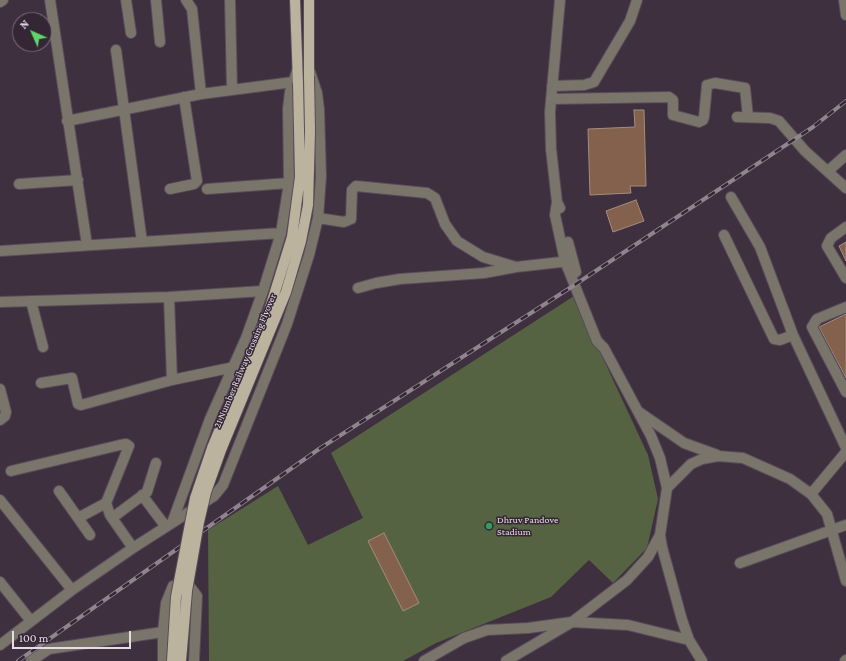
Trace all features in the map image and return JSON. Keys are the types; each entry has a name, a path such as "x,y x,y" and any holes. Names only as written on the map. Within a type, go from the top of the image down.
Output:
{"main road":[{"name":"21 Number Railway Crossing Flyover","path":"172,661 176,597 195,498 212,448 269,311 292,237 300,177 295,82 297,71 295,0"},
{"name":"21 Number Railway Crossing Flyover","path":"181,661 187,591 198,522 206,492 220,450 286,292 301,241 308,205 309,0"}],"street":[{"path":"50,0 67,121 78,180 87,245"},
{"path":"126,0 131,33"},
{"path":"156,0 160,42"},
{"path":"186,0 192,8 201,94"},
{"path":"230,0 232,90"},
{"path":"506,661 572,622 636,572 648,557 660,535 667,488 656,445 604,348 597,341 568,261 555,215 557,202 551,148 551,99 560,0"},
{"path":"552,86 584,85 594,82 630,21 637,0"},
{"path":"844,0 846,15"},
{"path":"116,50 142,242"},
{"path":"0,645 72,590 133,548 214,496 223,485 309,254 318,218 321,176 319,109 317,93 309,71"},
{"path":"67,121 201,94 295,82"},
{"path":"169,525 210,419 258,313 263,291 281,233 289,183 288,109 290,92 295,82"},
{"path":"551,99 669,97 673,100 673,115 699,122 703,120 704,117 707,85 715,83 745,88 748,117"},
{"path":"170,189 194,184 197,181 184,97"},
{"path":"737,117 770,118 779,121 805,151 846,188"},
{"path":"828,171 846,155"},
{"path":"19,184 78,180"},
{"path":"207,189 289,183"},
{"path":"318,218 344,222 351,219 352,190 356,186 427,193 435,198 445,224 457,242 483,257 516,267"},
{"path":"731,197 760,247 793,335 846,448"},
{"path":"846,227 831,238 827,246 846,278"},
{"path":"0,251 281,233"},
{"path":"724,235 774,339 780,340 793,335"},
{"path":"358,288 400,279 484,273 516,267 568,261"},
{"path":"0,302 169,297 263,291"},
{"path":"169,297 172,380"},
{"path":"31,301 43,347"},
{"path":"846,306 817,319 812,327 846,392"},
{"path":"41,383 72,378 78,404 81,405 172,380 234,366"},
{"path":"0,389 6,416 0,420"},
{"path":"636,410 684,442 718,456"},
{"path":"11,471 126,444 129,446 129,450 106,503 78,518"},
{"path":"811,494 846,452"},
{"path":"667,488 691,464 702,459 718,456 743,458 763,465 790,479 811,494 827,514 833,530 846,581"},
{"path":"112,518 146,492 151,483 156,463"},
{"path":"60,491 90,535"},
{"path":"142,495 169,525"},
{"path":"0,500 72,590"},
{"path":"106,503 112,518 133,548"},
{"path":"740,563 846,525"},
{"path":"660,535 676,598 689,640 702,661"},
{"path":"0,582 31,621"},
{"path":"163,661 163,632 166,603 173,586 191,588 197,596 194,661"},
{"path":"424,661 464,638 487,630 528,628 572,622 628,625 689,640"},
{"path":"31,661 49,649 163,632"}],"green space":[{"path":"574,296 648,455 658,499 647,548 613,583 589,560 551,597 436,643 403,661 209,661 208,530 278,486 308,545 363,518 331,453"}],"building":[{"path":"634,110 644,110 646,186 630,186 631,193 590,195 588,129 635,127"},
{"path":"636,200 644,221 613,232 606,211"},
{"path":"846,242 846,261 839,246"},
{"path":"846,314 846,378 819,327"},
{"path":"384,533 419,603 403,611 368,541"}],"tunnel":[{"path":"261,314 280,322"}],"railway":[{"path":"18,661 319,449 573,286 813,127 846,101"}],"place":[{"name":"Dhruv Pandove Stadium","path":"489,526"}]}
